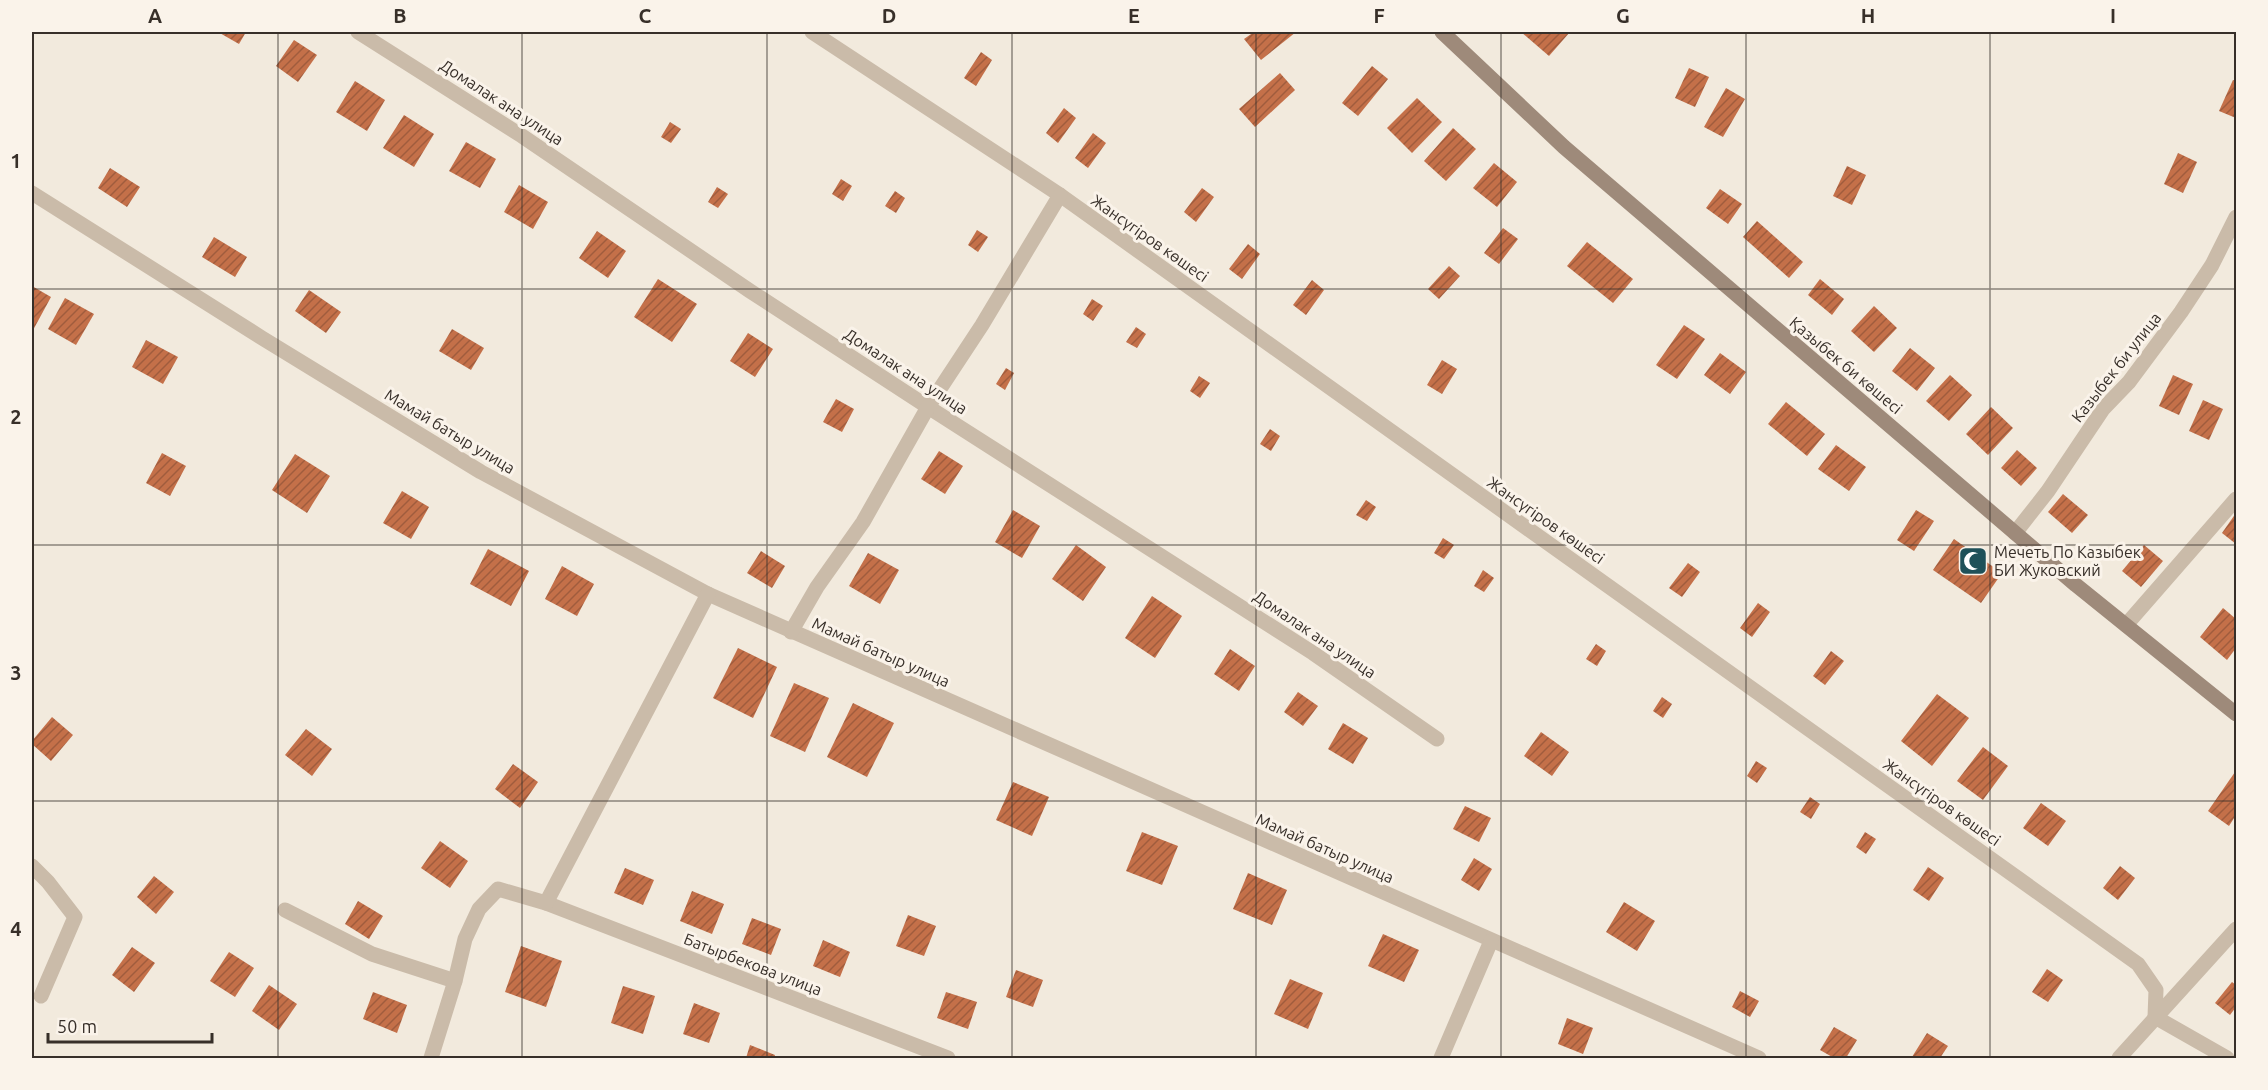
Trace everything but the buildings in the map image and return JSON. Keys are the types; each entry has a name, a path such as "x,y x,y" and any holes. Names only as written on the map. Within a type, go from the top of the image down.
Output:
{"main road":[{"name":"Қазыбек би көшесі","path":"1442,32 1563,147 2015,533 2236,714"}],"street":[{"name":"Домалак ана улица","path":"358,32 522,136 750,291 928,407 1313,653 1437,739"},
{"name":"Жансүгіров көшесі","path":"812,32 1060,195 2138,964 2157,990 2155,1017"},
{"name":"Мамай батыр улица","path":"32,193 481,472 708,594 1759,1059"},
{"path":"791,632 817,587 863,522 928,407 982,325 1060,195"},
{"name":"Казыбек би улица","path":"2015,533 2048,491 2103,410 2129,382 2181,312 2212,265 2236,218"},
{"path":"2126,625 2236,499"},
{"path":"546,903 708,594"},
{"path":"32,866 48,882 75,917 42,996"},
{"name":"Батырбекова улица","path":"431,1059 455,981 465,939 479,909 498,889 546,903 948,1059"},
{"path":"285,910 372,954 455,981"},
{"path":"2119,1059 2236,929"},
{"path":"1441,1059 1491,941"},
{"path":"2155,1017 2227,1059"}],"place":[{"name":"Мечеть По Казыбек БИ Жуковский","path":"1973,561"}]}
